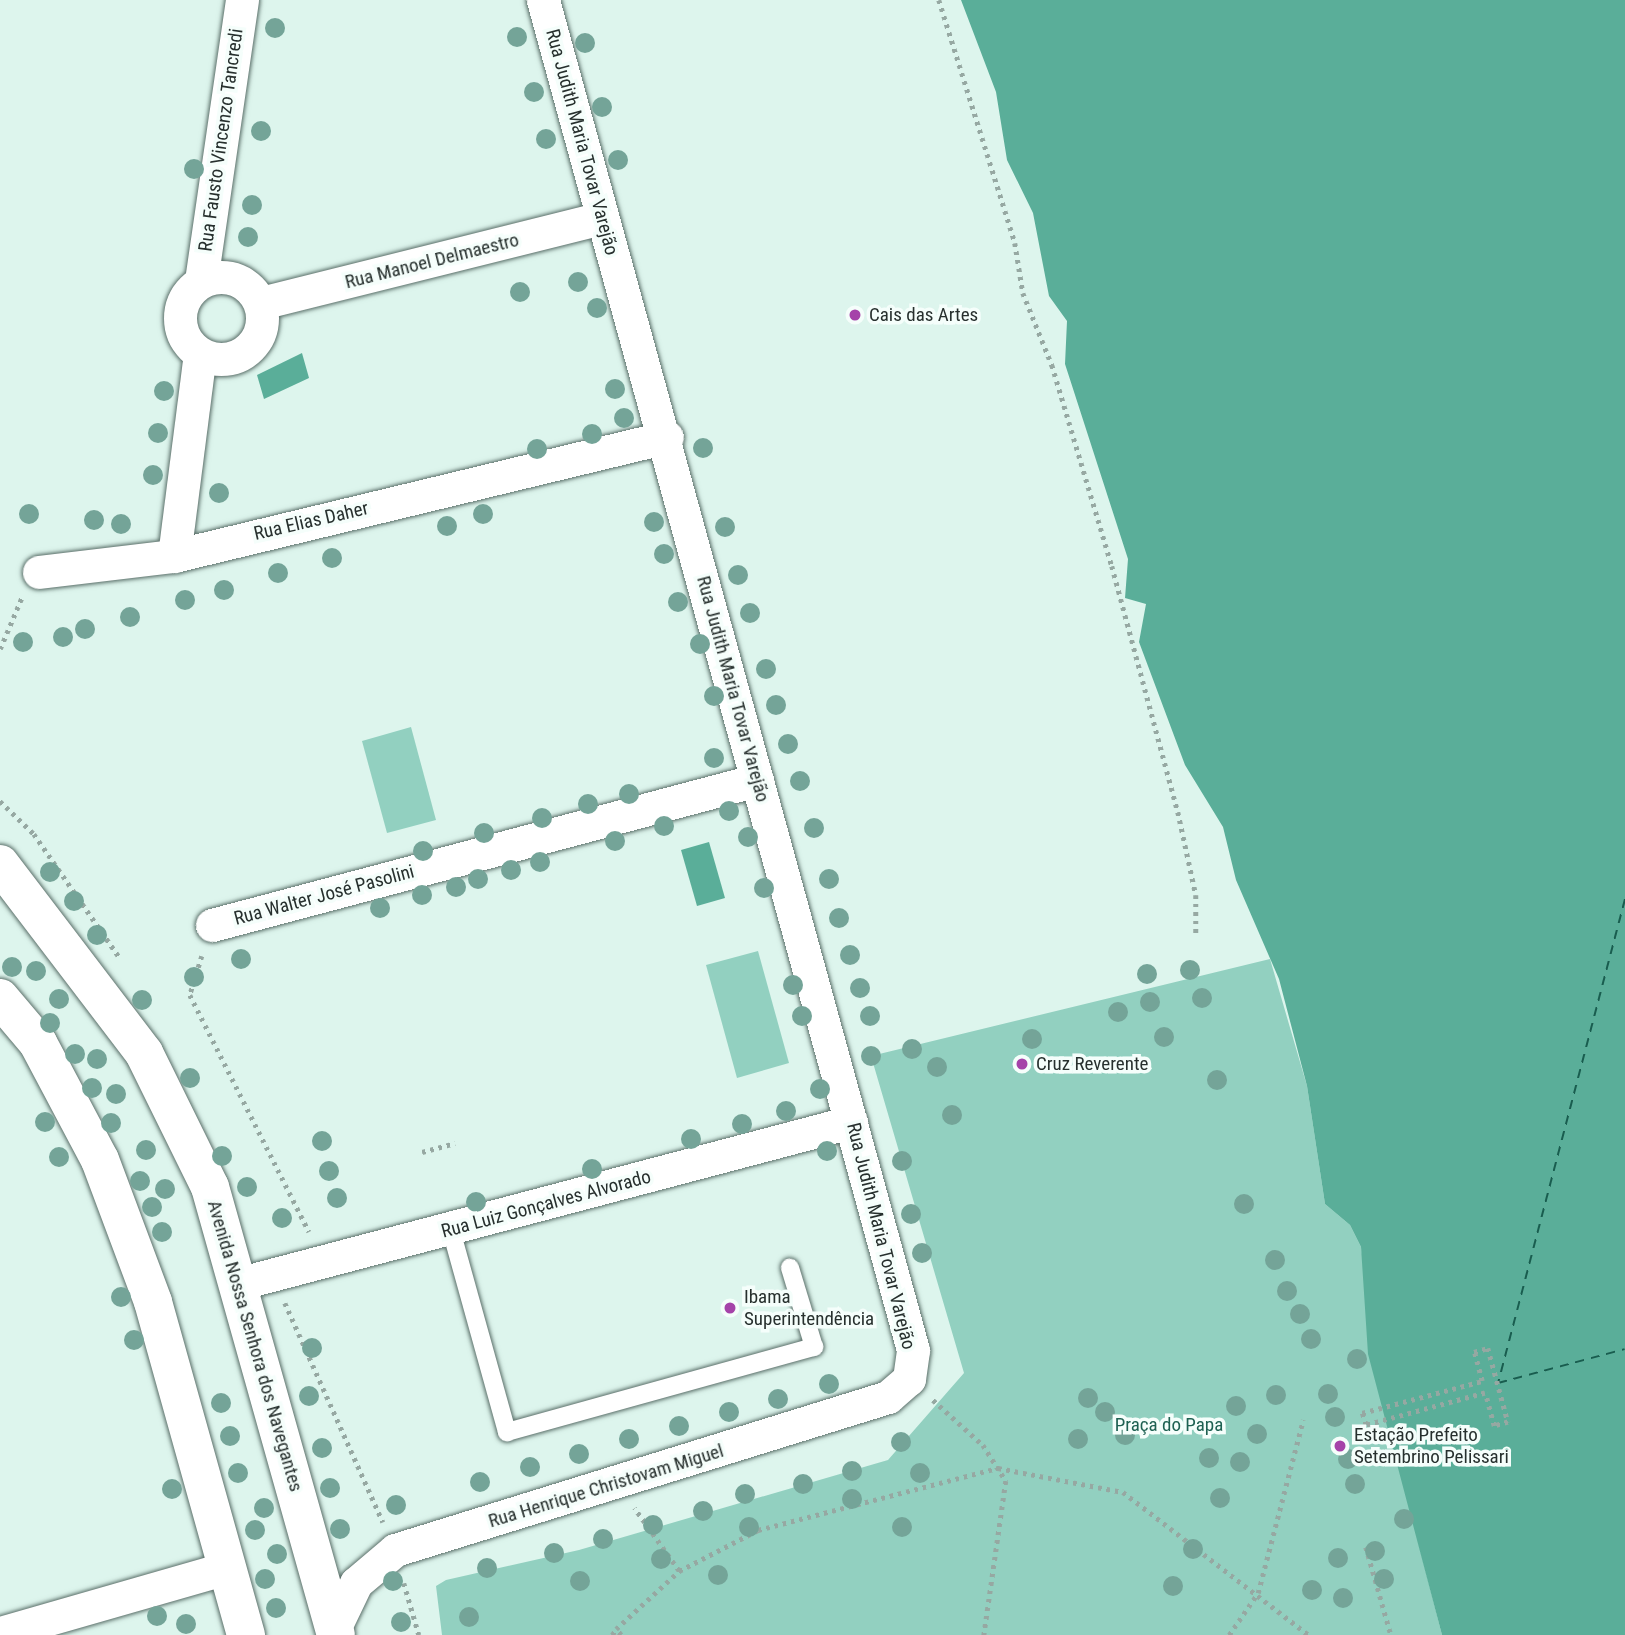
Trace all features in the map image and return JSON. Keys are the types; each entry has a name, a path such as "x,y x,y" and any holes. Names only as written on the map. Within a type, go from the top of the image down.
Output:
{"main road":[{"name":"Avenida Nossa Senhora dos Navegantes","path":"0,864 144,1053 258,1280 335,1632"},
{"path":"0,998 38,1043 100,1160 153,1302 246,1635"}],"street":[{"name":"Rua Fausto Vincenzo Tancredi","path":"201,281 242,0"},
{"name":"Rua Judith Maria Tovar Varejão","path":"543,0 602,218 667,437 757,780 913,1350 909,1379"},
{"name":"Rua Manoel Delmaestro","path":"261,303 602,218"},
{"path":"234,278 261,303 263,326 250,348 228,360 200,354 185,339 180,317 186,296 201,281 234,278"},
{"path":"174,556 200,354"},
{"name":"Rua Elias Daher","path":"39,572 174,556 667,437"},
{"name":"Rua Walter José Pasolini","path":"212,925 757,780"},
{"name":"Rua Luiz Gonçalves Alvorado","path":"258,1280 851,1122"},
{"name":"Rua Henrique Christovam Miguel","path":"335,1632 356,1583 395,1550 617,1484 888,1397 909,1379"},
{"path":"0,1633 226,1568"}],"lane":[{"path":"451,1230 507,1432 814,1347 790,1268"}],"path":[{"path":"939,0 1015,243 1023,293 1052,365 1112,566 1178,812 1196,895 1196,936"},
{"path":"0,649 9,616 39,572"},
{"name":"Rua Walter José Pasolini","path":"212,925 190,995 324,1264"},
{"path":"422,1152 455,1143"},
{"path":"258,1280 395,1550 419,1635"},
{"path":"1488,1348 1508,1422 1494,1426 1485,1393 1366,1425 1362,1413 1482,1381 1474,1352 1488,1348"},
{"path":"909,1379 983,1445 1006,1481 984,1635"},
{"path":"1229,1635 1258,1593 1303,1420"},
{"path":"612,1635 679,1571 758,1530 998,1468 1123,1492 1310,1635"},
{"path":"617,1484 679,1571"},
{"path":"1366,1547 1391,1635"},
{"path":"616,1629 621,1635"}],"green space":[{"path":"411,727 436,820 387,833 362,741"},
{"path":"758,951 789,1063 737,1078 706,965"},
{"name":"Praça do Papa","path":"1270,959 1307,1086 1325,1204 1350,1225 1361,1247 1380,1393 1442,1635 442,1635 436,1586 446,1580 579,1550 888,1460 964,1373 871,1056"}],"shaded area":[{"path":"961,0 1625,0 1625,1635 1442,1635 1368,1354 1361,1247 1350,1225 1325,1204 1307,1086 1279,979 1236,880 1223,827 1185,765 1139,642 1146,604 1125,598 1128,559 1065,364 1067,321 1049,296 1033,213 1007,160 996,92"},
{"path":"302,353 309,378 264,399 257,375"},
{"path":"709,842 725,898 697,906 681,850"}],"ferry route":[{"path":"1625,899 1498,1383 1625,1349"}],"place":[{"name":"Cais das Artes","path":"855,315"},
{"name":"Cruz Reverente","path":"1022,1064"},
{"name":"Ibama Superintendência","path":"730,1308"},
{"name":"Estação Prefeito Setembrino Pelissari","path":"1340,1446"}]}
